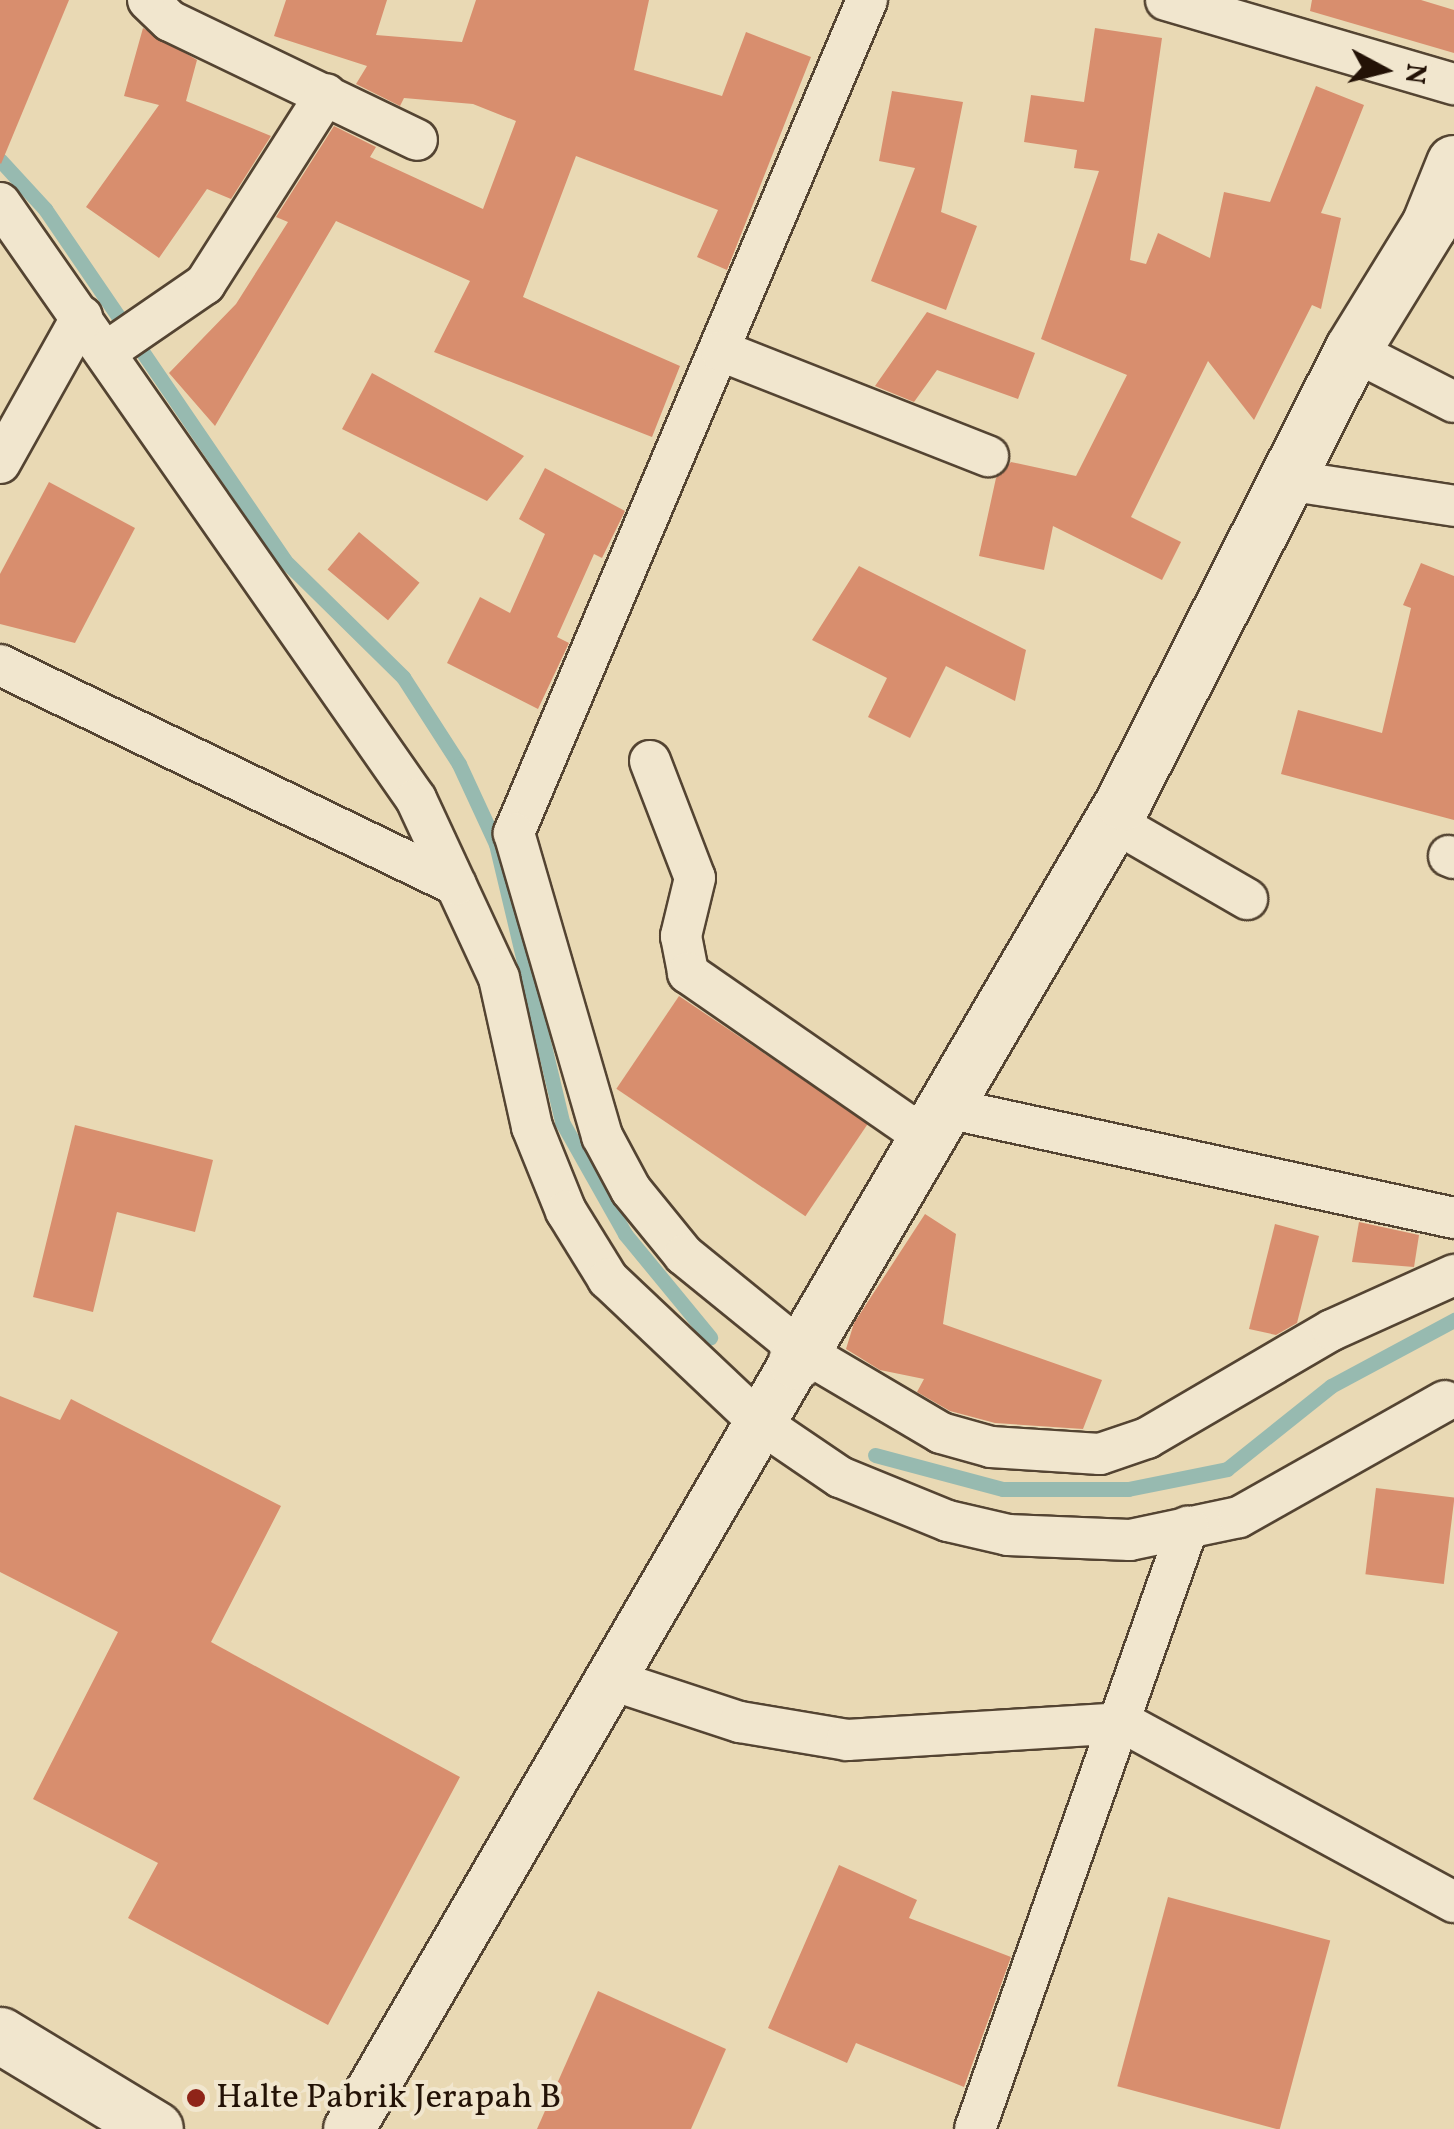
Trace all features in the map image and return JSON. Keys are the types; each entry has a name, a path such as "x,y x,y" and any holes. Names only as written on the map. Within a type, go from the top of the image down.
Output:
{"main road":[{"path":"799,1356 1112,821 1352,350 1429,225 1454,163"},
{"path":"0,2035 154,2129"}],"street":[{"path":"148,0 170,21 417,140"},
{"path":"867,0 613,616 519,815 514,849 487,892 499,978 532,1126 566,1212 608,1279 759,1422 840,1477 981,1530 1130,1540 1238,1517 1446,1401"},
{"path":"1166,0 1454,84"},
{"path":"112,348 188,301 237,242 326,94"},
{"path":"0,203 82,316 112,348 416,799 487,892 631,1190 684,1255 799,1356 941,1433 1030,1452 1100,1454 1147,1438 1332,1330 1454,1275"},
{"path":"0,464 82,316"},
{"path":"1352,350 1454,402"},
{"path":"721,351 988,456"},
{"path":"1287,480 1454,506"},
{"path":"0,665 487,892"},
{"path":"650,761 695,878 681,936 688,974 937,1124 1454,1218"},
{"path":"1112,821 1247,899"},
{"path":"349,2129 799,1356"},
{"path":"975,2129 1124,1723 1188,1527"},
{"path":"612,1680 740,1722 848,1740 1124,1723 1454,1902"}],"building":[{"path":"0,0 69,0 1,164 0,163"},
{"path":"286,0 387,0 376,35 462,42 476,0 649,0 634,70 722,96 746,32 811,57 727,270 697,257 718,210 576,156 523,297 680,366 652,437 434,352 470,281 336,221 215,426 169,373 236,304 288,222 276,217 334,126 376,147 370,157 483,209 516,121 473,104 404,98 400,106 356,84 367,66 274,36"},
{"path":"1312,0 1421,0 1454,10 1454,53 1310,11"},
{"path":"143,28 197,60 186,101 271,136 231,199 207,189 159,258 86,207 159,105 124,96"},
{"path":"1095,28 1162,38 1130,260 1146,264 1158,233 1210,258 1224,192 1270,202 1316,86 1364,105 1321,213 1341,218 1321,309 1312,305 1254,420 1208,361 1131,517 1181,542 1162,580 1053,526 1044,570 979,556 996,478 1011,462 1076,476 1127,375 1041,339 1099,171 1074,168 1077,150 1024,142 1031,95 1084,102"},
{"path":"892,91 963,102 941,212 977,226 946,310 871,281 915,168 879,161"},
{"path":"927,312 1035,353 1018,399 937,370 914,402 875,386"},
{"path":"372,373 524,456 487,501 342,429"},
{"path":"545,468 625,511 602,558 594,554 557,637 569,643 538,709 447,663 480,597 510,613 545,534 519,519"},
{"path":"49,482 135,528 75,643 0,624 0,574"},
{"path":"359,532 420,583 388,620 328,570"},
{"path":"1421,563 1454,576 1454,820 1281,774 1298,710 1382,733 1411,608 1403,605"},
{"path":"859,566 1026,650 1015,701 946,666 910,738 868,717 887,678 812,640"},
{"path":"679,996 868,1123 805,1216 616,1089"},
{"path":"75,1125 213,1160 195,1232 117,1212 93,1312 33,1297"},
{"path":"925,1214 956,1234 943,1324 1102,1380 1083,1429 995,1423 950,1411 917,1392 924,1379 880,1370 846,1349 854,1323"},
{"path":"1359,1222 1419,1235 1414,1267 1352,1262"},
{"path":"1275,1224 1319,1236 1297,1323 1276,1335 1249,1329"},
{"path":"0,1396 60,1420 71,1399 281,1506 211,1642 460,1777 328,2025 128,1918 158,1863 33,1799 118,1632 0,1572"},
{"path":"1376,1488 1454,1498 1444,1584 1365,1574"},
{"path":"839,1865 917,1900 909,1918 1011,1957 964,2087 856,2043 847,2063 768,2028"},
{"path":"1168,1897 1330,1940 1280,2129 1117,2086"},
{"path":"598,1991 726,2049 691,2129 537,2129"}],"waterway":[{"path":"0,160 45,209 284,560 403,677 459,764 496,844 562,1122 625,1234 710,1337"},
{"path":"875,1455 1003,1489 1128,1489 1227,1469 1331,1386 1454,1320"}],"place":[{"name":"Halte Pabrik Jerapah B","path":"196,2098"}]}
